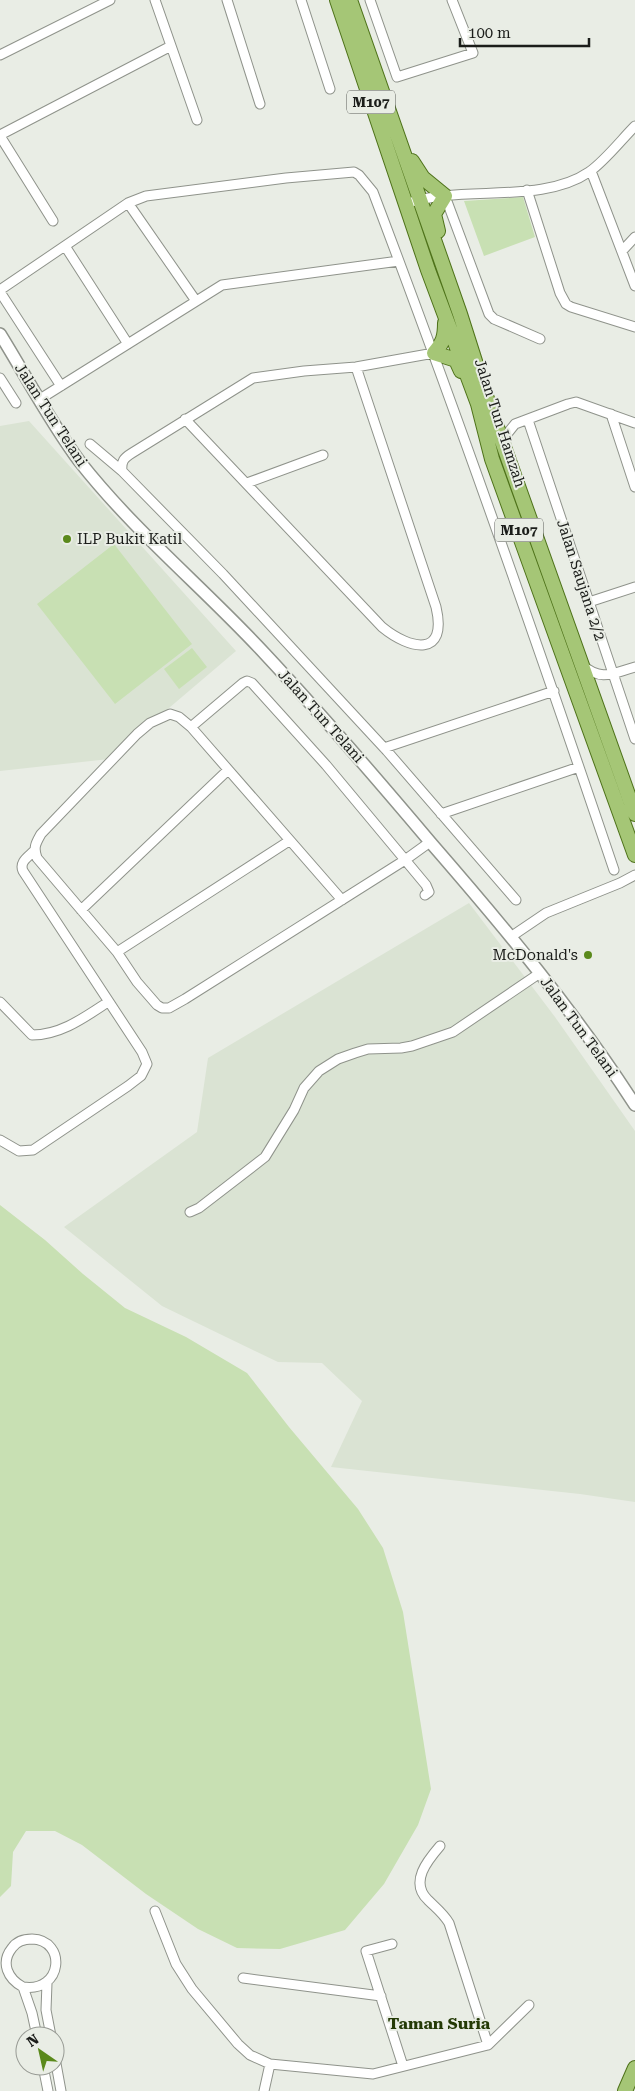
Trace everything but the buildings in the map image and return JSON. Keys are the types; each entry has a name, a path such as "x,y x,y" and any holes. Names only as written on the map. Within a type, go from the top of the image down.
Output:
{"main road":[{"name":"Jalan Tun Hamzah","path":"337,0 412,201 455,300 504,447 635,814"},
{"name":"Jalan Tun Hamzah","path":"350,0 385,100 428,270 478,404 492,459 635,855"},
{"path":"385,100 415,167 432,187 445,196 434,214 434,220 455,300"},
{"path":"428,270 445,323 445,337 434,353 456,360 492,459"},
{"path":"625,2091 635,2068"}],"street":[{"path":"0,56 110,0"},
{"path":"155,0 197,120"},
{"path":"227,0 260,104"},
{"path":"301,0 330,89"},
{"path":"370,0 397,76 473,54 452,0"},
{"path":"52,221 0,136 171,46"},
{"path":"412,201 445,196 527,190 554,186 572,180 591,171 635,126"},
{"path":"591,171 635,286"},
{"path":"60,386 0,291 128,203 146,196 286,178 354,172 359,175 373,192 434,353 554,691 614,870"},
{"path":"527,190 562,299 571,307 635,327"},
{"path":"445,196 489,314 494,319 540,339"},
{"path":"128,203 196,301"},
{"path":"622,251 635,237"},
{"path":"65,246 128,344"},
{"path":"40,399 222,285 399,261"},
{"name":"Jalan Tun Telani","path":"0,334 70,447 90,473 153,541 264,653 512,936 635,1105"},
{"path":"122,471 121,464 124,458 252,378 356,367 434,353"},
{"path":"185,419 392,635 414,644 432,642 437,637 439,619 436,607 356,367"},
{"path":"0,378 16,403"},
{"path":"492,412 503,422 515,424 576,402 635,423"},
{"path":"611,414 635,487"},
{"name":"Jalan Saujana 2/2","path":"528,420 589,602 608,675 635,739"},
{"path":"504,447 507,434 515,424"},
{"path":"90,444 122,471 224,574 384,748 516,900"},
{"path":"246,483 323,455"},
{"path":"589,602 635,587"},
{"path":"582,665 592,673 608,675 635,667"},
{"path":"593,697 597,685 608,675"},
{"path":"191,727 243,683 247,681 252,683 326,765 405,860 429,890 425,895"},
{"path":"384,748 554,691"},
{"path":"342,900 191,727 179,717 170,714 150,723 137,734 41,834 35,845 34,851 37,858 116,952 137,982 157,1005 162,1008 169,1008 342,900 405,860 430,842"},
{"path":"441,814 579,767"},
{"path":"81,910 228,770"},
{"path":"116,952 289,841"},
{"path":"0,1140 19,1151 33,1150 141,1076 147,1064 145,1058 23,871 21,867 23,862 34,851"},
{"path":"512,936 546,913 620,884 635,875"},
{"path":"190,1212 199,1208 265,1157 281,1132 304,1088 319,1071 338,1059 368,1049 401,1048 453,1032 540,973"},
{"path":"0,1002 32,1035 43,1035 57,1032 108,1002"},
{"path":"440,1846 427,1861 421,1872 422,1892 426,1899 443,1913 449,1923 488,2045"},
{"path":"155,1911 176,1964 187,1983 238,2044 250,2055 270,2064 373,2074 488,2045 529,2005"},
{"path":"28,1939 43,1942 54,1953 56,1968 53,1976 40,1987 23,1987 15,1983 10,1976 6,1960 14,1945 28,1939"},
{"path":"392,1944 366,1951 403,2066"},
{"path":"243,1978 381,1996"},
{"path":"47,1983 46,2010 49,2026"},
{"path":"23,1987 35,2026"},
{"path":"264,2091 270,2064"},
{"path":"45,2076 48,2091"},
{"path":"58,2076 61,2091"}],"shaded area":[{"name":"ILP Bukit Katil","path":"29,421 236,651 109,759 0,771 0,426"},
{"path":"469,903 555,1017 635,1131 635,1502 580,1494 331,1467 362,1401 322,1363 278,1362 162,1306 64,1227 197,1132 208,1058"}],"green space":[{"path":"523,197 535,237 484,256 464,201"},
{"path":"114,544 192,644 115,704 37,604"},
{"path":"192,648 207,667 179,689 164,669"},
{"path":"0,1205 45,1240 125,1308 186,1337 247,1373 289,1427 358,1509 383,1548 403,1612 431,1789 418,1825 384,1884 345,1930 280,1949 237,1948 198,1929 146,1894 82,1845 55,1831 26,1831 13,1852 11,1886 0,1897"}],"place":[{"name":"ILP Bukit Katil","path":"67,539"},
{"name":"McDonald's","path":"588,955"}],"district":[{"name":"Taman Suria","path":"439,2023"}]}
